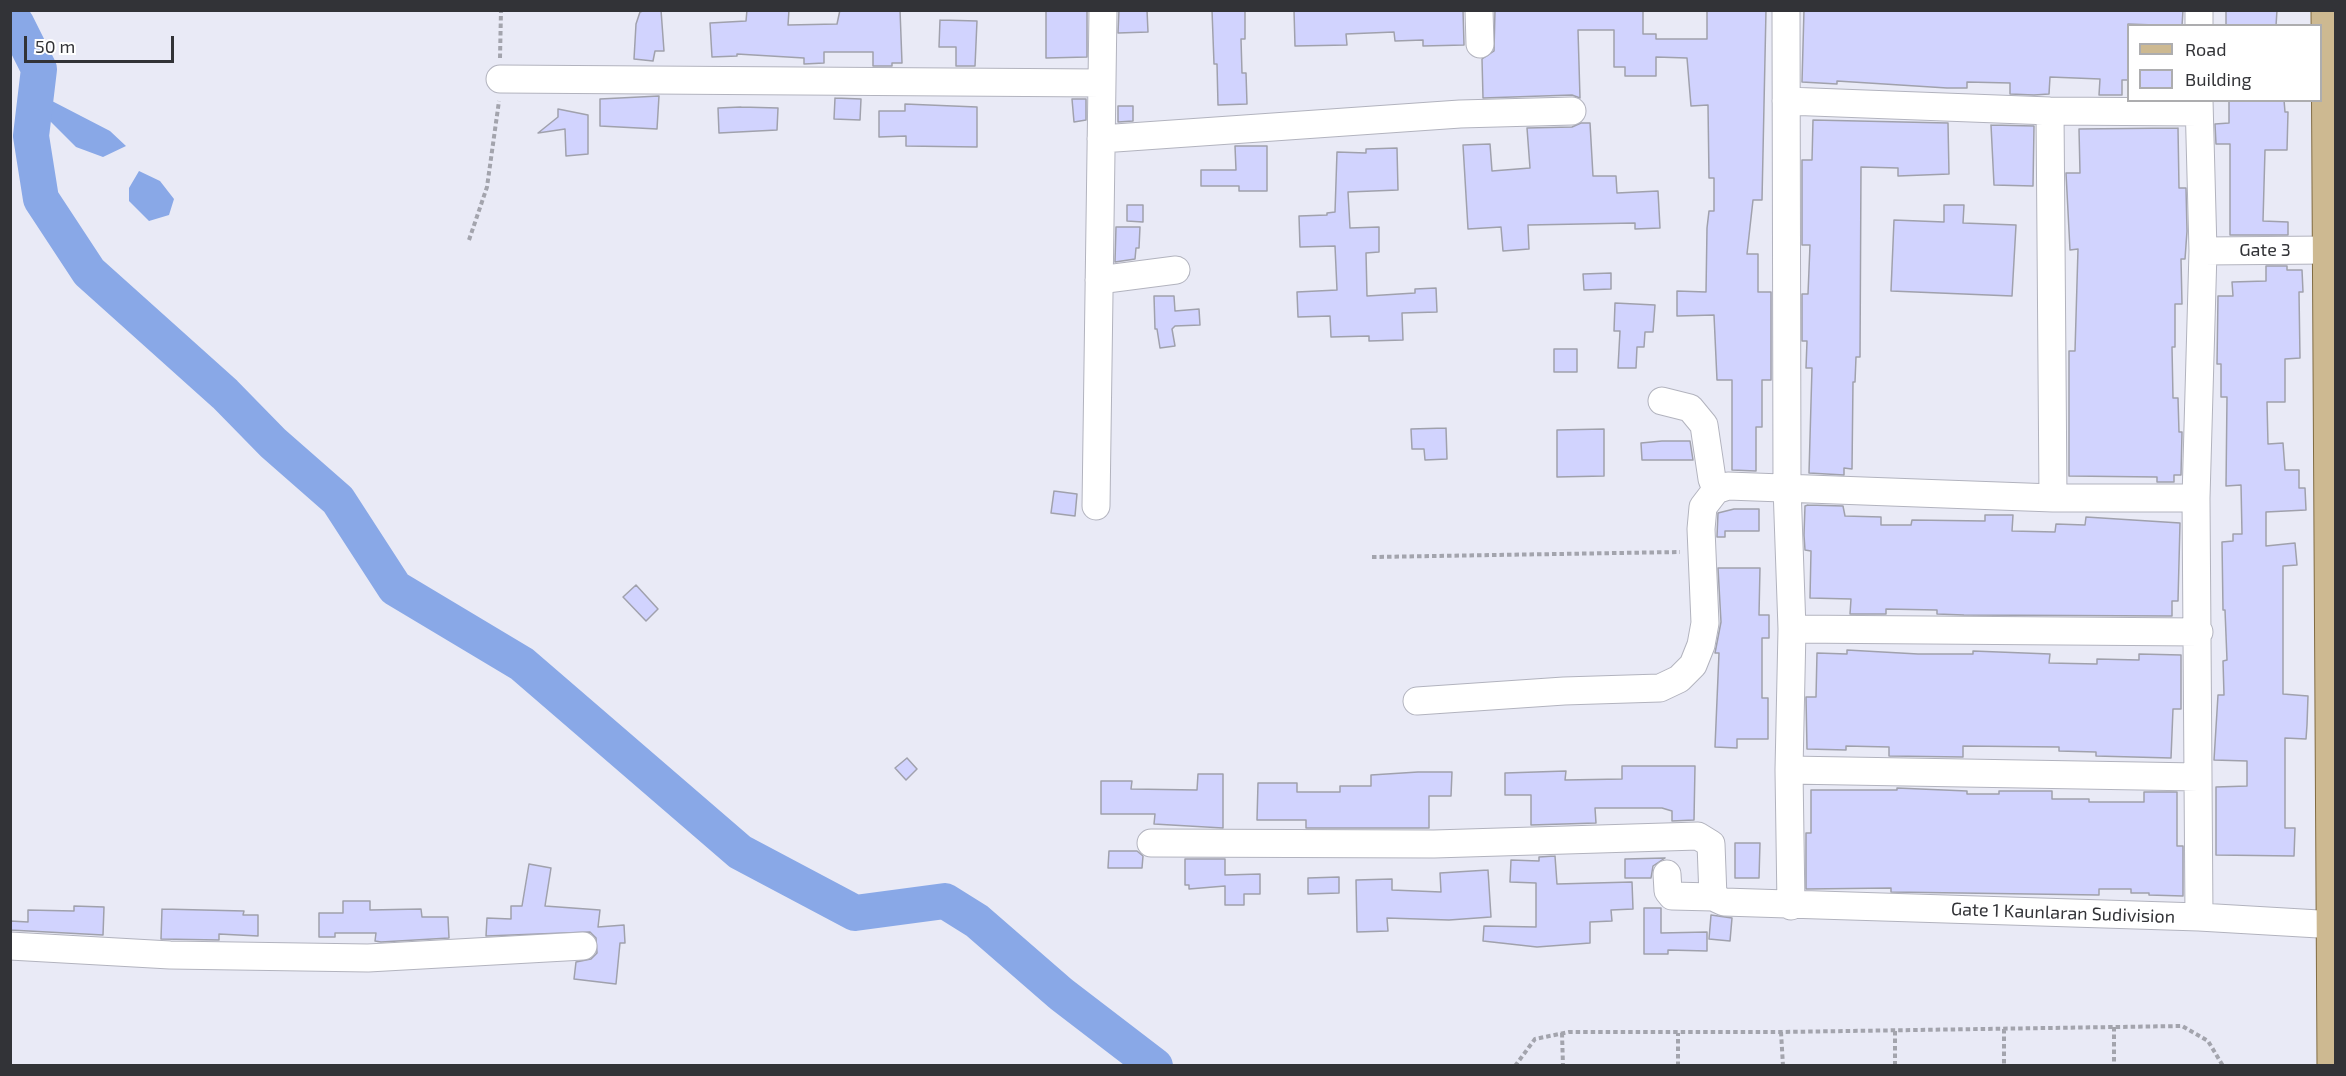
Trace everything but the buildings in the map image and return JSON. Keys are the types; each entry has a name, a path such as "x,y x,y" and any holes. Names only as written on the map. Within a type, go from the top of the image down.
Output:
{"main road":[{"path":"2328,10 2332,103 2328,250 2335,925 2334,1065"}],"street":[{"path":"1096,506 1103,10"},
{"path":"1479,10 1480,44"},
{"path":"1786,10 1787,487 1792,629 1789,770 1791,906"},
{"path":"500,78 1101,83"},
{"path":"1786,101 2050,111 2199,106 2202,251 2196,498 2199,632 2199,917"},
{"path":"1101,138 1460,114 1572,111"},
{"path":"2050,111 2053,498"},
{"name":"Gate 3","path":"2202,251 2328,250"},
{"path":"1099,280 1176,270"},
{"path":"1662,401 1690,408 1704,425 1712,479 1716,490"},
{"path":"1417,701 1564,691 1660,688 1678,679 1693,665 1701,645 1705,623 1703,507 1716,490 1728,486 2053,498 2196,498"},
{"path":"1792,629 2199,632"},
{"path":"1789,770 2198,777"},
{"path":"1151,843 1434,844 1698,836 1706,839 1713,851 1713,897"},
{"name":"Gate 1 Kaunlaran Sudivision","path":"1667,874 1668,891 1672,896 1713,897 1724,902 1791,906 2199,917 2335,925"},
{"path":"10,946 170,955 368,958 583,946"}],"path":[{"path":"469,240 487,187 499,114 501,10"},
{"path":"1372,557 1702,552"},
{"path":"1515,1065 1534,1039 1562,1033 2182,1026 2208,1041 2223,1065"},
{"path":"2114,1027 2114,1065"},
{"path":"2004,1029 2004,1065"},
{"path":"1895,1031 1895,1065"},
{"path":"1781,1032 1783,1065"},
{"path":"1562,1033 1563,1065"},
{"path":"1677,1065 1678,1033"}],"water":[{"path":"52,101 110,131 126,146 103,157 76,147 50,121"},
{"path":"139,171 160,181 174,199 169,215 149,221 129,201 129,188"}],"waterway":[{"path":"10,19 16,23 39,69 31,136 41,199 89,272 225,394 273,443 338,500 395,588 522,664 740,852 855,913 945,901 977,921 1061,994 1155,1066"}]}
